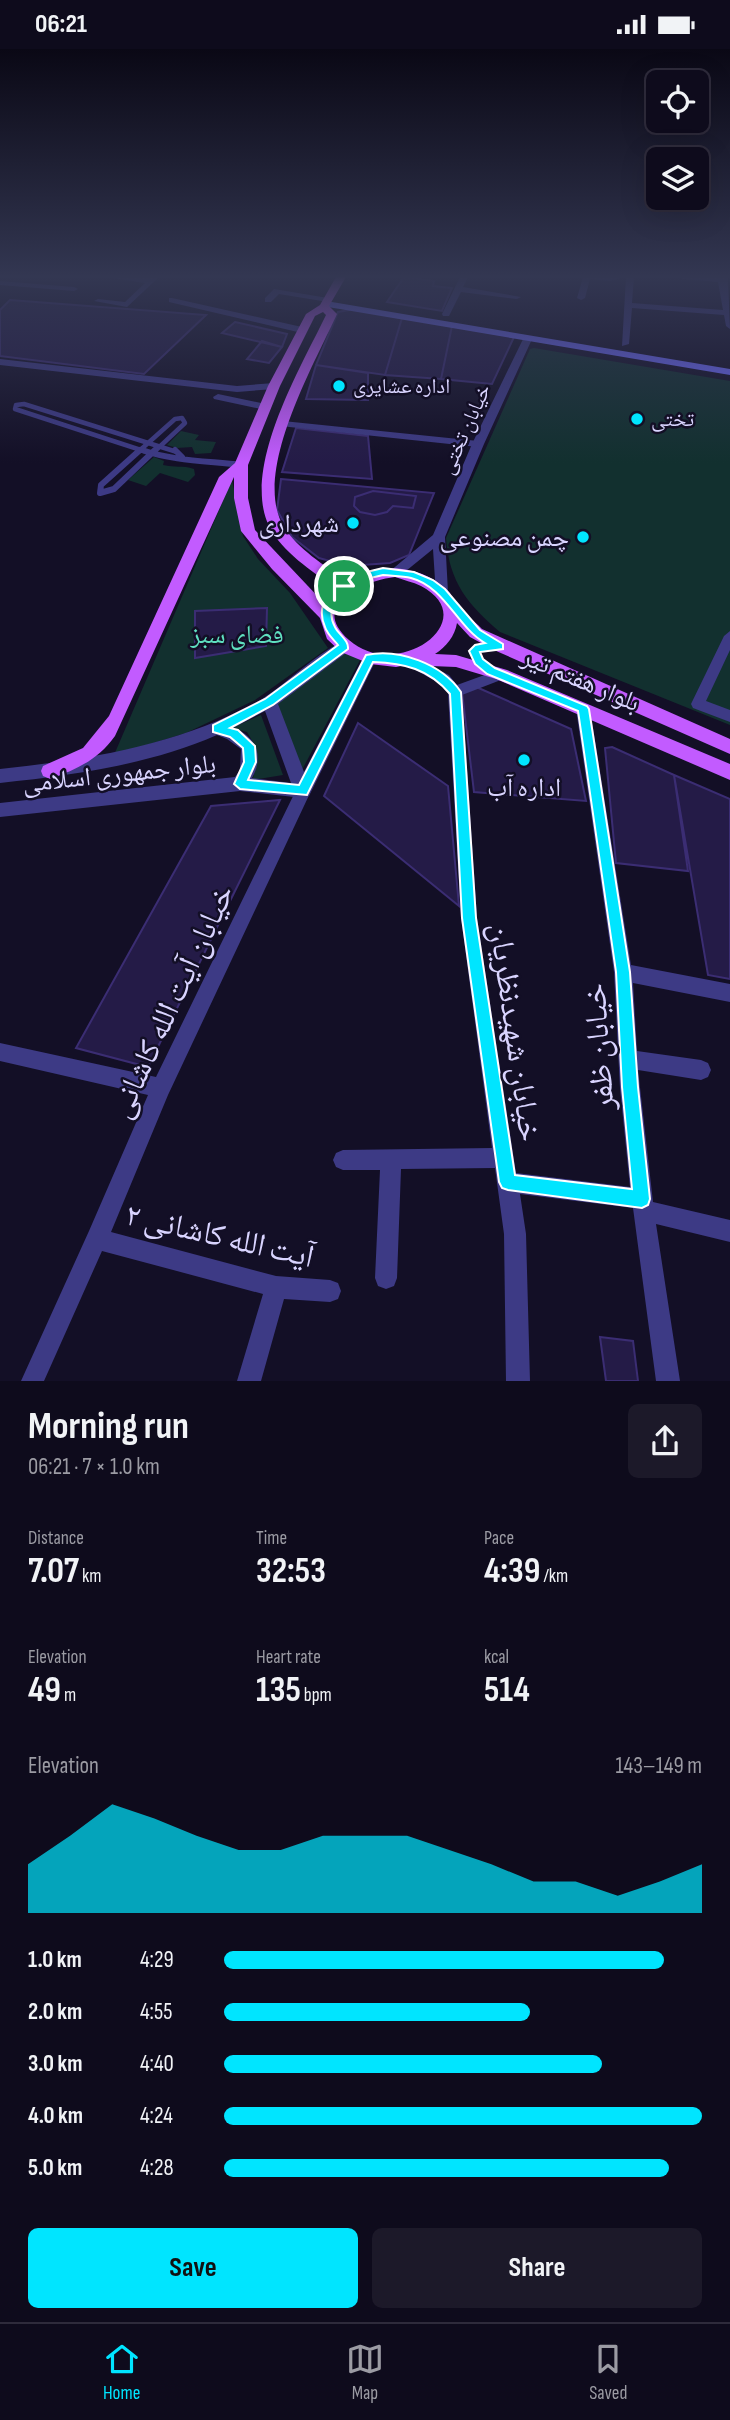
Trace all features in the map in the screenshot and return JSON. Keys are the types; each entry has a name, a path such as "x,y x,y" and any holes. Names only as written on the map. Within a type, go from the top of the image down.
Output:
{"main road":[{"path":"297,339 241,465 241,498 248,531 327,617"},
{"path":"321,339 283,424 272,458 267,497 274,524 299,554 344,586"},
{"path":"540,339 730,372"},
{"path":"596,339 730,363"},
{"path":"295,343 318,346"},
{"path":"50,771 85,759 105,737 116,719 226,477 241,465"},
{"path":"396,572 414,575 446,599 453,619 449,633 439,645 424,654 406,659 370,658 345,646 330,628 327,617 329,605 344,586 362,576 396,572"},
{"name":"بلوار هفتم تیر","path":"446,599 476,633 500,646 730,747"},
{"path":"496,672 478,661 474,651 479,647 500,646"},
{"name":"بلوار هفتم تیر","path":"406,659 456,661 496,672 730,772"}],"street":[{"name":"خیابان تختی","path":"439,537 478,444 527,339"},
{"path":"625,339 625,344"},
{"path":"0,362 237,389 274,386"},
{"path":"0,370 243,400 266,407"},
{"path":"283,424 478,444"},
{"path":"396,572 439,537"},
{"path":"439,537 446,599"},
{"path":"730,636 698,704 730,716"},
{"name":"بلوار جمهوری اسلامی","path":"0,776 50,771 152,753 218,729 269,702 345,646"},
{"path":"303,791 370,658"},
{"path":"406,659 444,679 456,692 496,672"},
{"name":"خیابان شهیدنظریان","path":"456,692 469,918 515,1234 518,1381"},
{"path":"269,702 303,791"},
{"name":"خیابان ظفر","path":"583,709 623,972 642,1205 668,1381"},
{"path":"218,729 233,734 249,746 250,762 240,784"},
{"name":"بلوار جمهوری اسلامی","path":"0,810 240,784 303,791"},
{"name":"خیابان آیت الله کاشانی","path":"32,1381 97,1239 160,1088 303,791"},
{"path":"623,972 730,993"},
{"path":"0,1052 160,1088"},
{"path":"629,1059 701,1070"},
{"path":"343,1160 504,1158"},
{"path":"386,1278 391,1159"},
{"path":"508,1182 642,1205 730,1231"},
{"name":"آیت الله کاشانی ۲","path":"97,1239 276,1287 330,1291"},
{"path":"249,1381 276,1287"}],"lane":[{"path":"182,457 175,450 24,404 16,405 15,409 165,458 182,457 241,465"},
{"path":"182,418 185,423 114,489 100,493 101,485 150,443 175,419 182,418"}],"green space":[{"path":"530,349 730,381 730,725 500,632 478,612 456,580 446,538"},
{"path":"181,431 199,435 195,440 216,442 211,453 195,454 192,447 177,448 167,445"},
{"path":"154,457 164,461 163,465 194,469 195,475 188,482 160,473 146,486 128,480"},
{"name":"فضای سبز","path":"232,480 243,536 258,559 290,593 328,648 255,700 186,733 114,755"},
{"path":"340,648 360,660 302,770 271,704"},
{"path":"261,715 283,775 252,780 256,767 253,744 247,732 231,728"}],"building":[{"path":"0,339 181,339 144,374 0,356"},
{"path":"248,339 285,339 282,347"},
{"path":"327,339 396,339 385,375 316,365"},
{"path":"396,339 449,339 441,379 385,375"},
{"path":"449,339 513,339 492,384 441,379"},
{"path":"262,341 282,347 269,363 247,359"},
{"name":"اداره عشایری","path":"316,365 368,373 368,400 306,399"},
{"path":"296,428 368,436 372,479 282,472"},
{"name":"شهرداری","path":"281,479 434,493 409,555 390,563 348,566 319,558 292,537 277,510"},
{"path":"373,491 416,496 413,508 393,506 387,512 375,515 360,512 354,506 355,497"},
{"path":"267,608 266,646 195,658 195,611"},
{"name":"اداره آب","path":"474,686 571,729 586,801 474,792 462,692"},
{"path":"358,723 448,786 459,906 324,796"},
{"path":"612,747 674,775 688,871 616,863 605,748"},
{"path":"674,775 730,799 730,979 708,975"},
{"path":"280,800 148,1067 76,1048 211,806"},
{"path":"600,1337 633,1341 638,1381 606,1381"}],"place":[{"name":"اداره عشایری","path":"339,386"},
{"name":"تختی","path":"637,419"},
{"name":"شهرداری","path":"353,523"},
{"name":"چمن مصنوعی","path":"583,537"},
{"name":"اداره آب","path":"524,760"}],"route":[{"path":"383,572 414,575 429,582 442,592 450,605 476,633 500,646 479,647 473,655 478,661 491,671 583,709 623,972 630,1087 642,1199 508,1182 469,918 456,692 444,679 406,659 370,658 303,791 240,784 248,771 249,746 233,734 218,729 269,702 345,646 330,628 327,617 334,595 344,586 362,576 383,572"}]}
